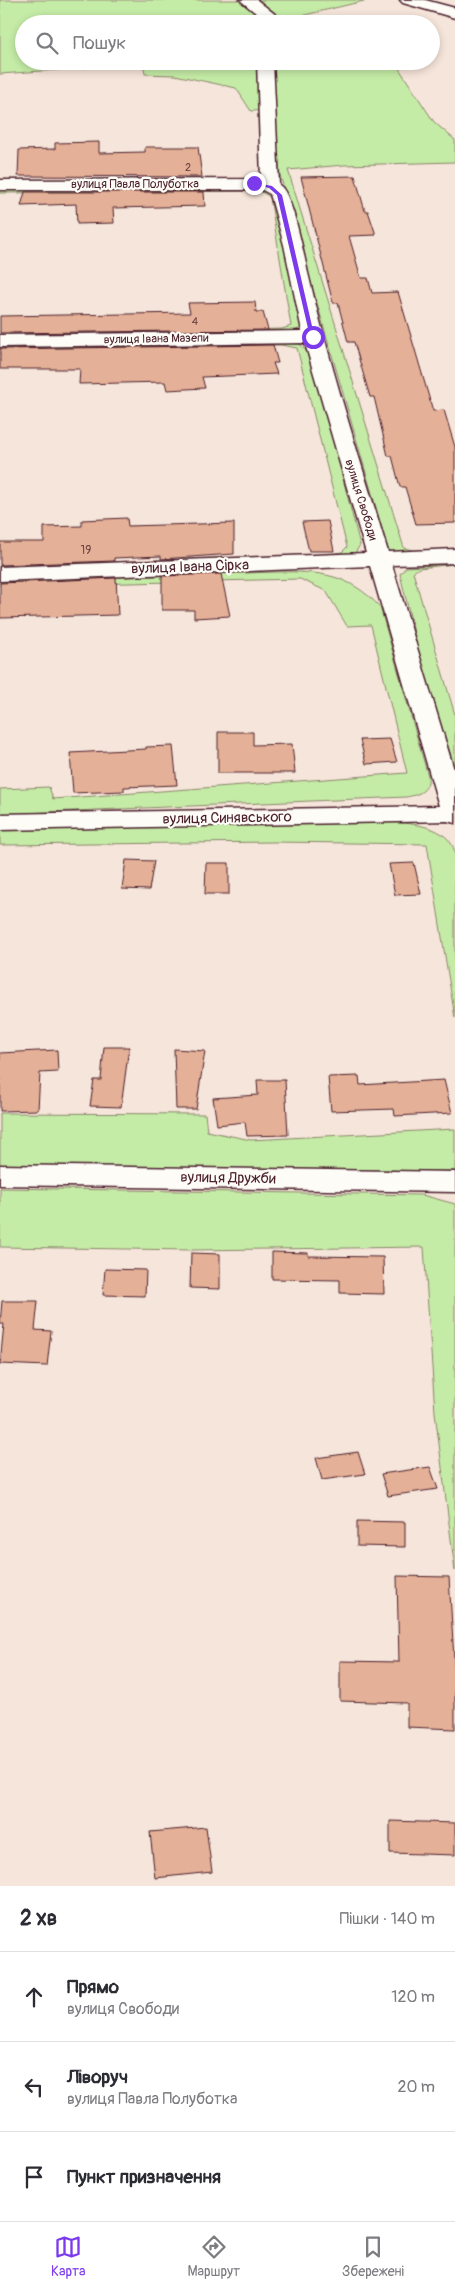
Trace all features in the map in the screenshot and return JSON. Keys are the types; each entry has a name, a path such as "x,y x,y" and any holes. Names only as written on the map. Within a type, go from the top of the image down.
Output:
{"street":[{"path":"248,0 267,15"},
{"path":"408,0 455,13"},
{"path":"265,70 270,187"},
{"name":"вулиця Павла Полуботка","path":"0,185 246,183 270,187"},
{"name":"вулиця Свободи","path":"270,187 280,195 313,337 455,814"},
{"name":"вулиця Івана Мазепи","path":"0,341 313,337"},
{"name":"вулиця Івана Сірка","path":"0,574 455,556"},
{"name":"вулиця Синявського","path":"0,822 455,814"},
{"name":"вулиця Дружби","path":"0,1175 455,1182"}],"green space":[{"path":"0,0 368,0 305,15 15,15 15,70 56,70 0,74"},
{"path":"144,70 400,70 434,122 455,140 455,162 344,165 288,170 404,548 421,552 395,553 388,549 280,175 274,110 251,111 236,88 175,75 145,74"},
{"path":"253,187 267,191 275,198 303,327 290,333 0,338 0,335 282,329 291,326 270,197 260,191 0,193 0,190"},
{"path":"289,341 299,343 312,358 360,545 355,553 344,557 0,569 0,566 342,552 347,547 297,348 281,345 0,349 0,346"},
{"path":"455,564 419,568 413,572 455,715 455,768 422,666 400,574 406,567"},
{"path":"307,572 345,581 357,587 380,607 428,776 427,785 423,791 406,797 0,814 0,789 49,787 53,799 407,773 371,625 347,626 326,591 300,579 0,586 0,581"},
{"path":"390,822 419,825 437,831 451,843 455,852 455,1018 427,844 274,842 0,845 0,825"},
{"path":"0,1113 205,1114 207,1131 251,1140 455,1129 455,1171 0,1166"},
{"path":"0,1188 422,1195 455,1204 455,1571 435,1412 424,1247 191,1250 0,1247"}],"building":[{"path":"99,142 99,153 145,152 145,147 198,147 202,177 18,176 19,150 55,149 55,143"},
{"path":"355,176 365,211 368,211 376,235 349,236 361,278 368,278 372,293 398,292 433,411 444,410 455,447 455,523 416,524 405,487 400,487 392,456 388,456 374,397 370,397 354,342 348,342 338,303 333,303 301,177"},
{"path":"25,192 204,192 205,206 113,208 114,223 77,224 76,204 21,206"},
{"path":"255,302 256,312 263,312 268,330 0,333 0,316 190,313 188,303"},
{"path":"273,345 278,363 273,363 277,374 202,377 205,388 167,390 165,382 79,384 80,369 0,369 0,349"},
{"path":"127,518 128,526 234,523 234,554 161,559 161,556 114,558 114,561 0,565 0,542 44,542 44,527 82,526 82,520"},
{"path":"328,521 334,551 309,551 302,522"},
{"path":"221,574 230,616 194,618 194,610 162,610 162,576"},
{"path":"116,578 118,615 0,618 0,583"},
{"path":"218,732 253,732 253,745 292,744 295,773 218,773"},
{"path":"390,739 397,762 366,764 360,740"},
{"path":"173,746 177,785 124,787 124,791 73,793 70,753"},
{"path":"126,860 154,861 149,890 122,889"},
{"path":"206,863 229,863 229,894 205,894"},
{"path":"414,863 421,894 395,895 389,864"},
{"path":"104,1047 129,1047 121,1107 90,1106 94,1080 101,1080"},
{"path":"174,1049 205,1051 196,1109 176,1109"},
{"path":"57,1050 58,1072 40,1073 38,1110 0,1111 0,1053"},
{"path":"359,1076 360,1085 444,1080 452,1113 395,1116 394,1109 331,1111 328,1077"},
{"path":"257,1080 285,1080 288,1135 247,1136 245,1122 217,1125 213,1098 258,1095"},
{"path":"272,1252 308,1253 308,1256 383,1257 384,1294 340,1293 340,1280 272,1279"},
{"path":"191,1253 220,1254 220,1289 190,1288"},
{"path":"105,1269 146,1270 145,1296 103,1295"},
{"path":"2,1301 38,1301 35,1330 51,1331 47,1366 0,1364 4,1324 0,1324"},
{"path":"358,1452 365,1474 322,1480 316,1458"},
{"path":"430,1467 438,1489 388,1496 381,1474"},
{"path":"357,1521 405,1522 405,1547 357,1546"},
{"path":"397,1576 449,1577 455,1676 455,1729 407,1727 407,1703 340,1701 340,1661 399,1662"},
{"path":"390,1821 455,1823 455,1855 390,1853"},
{"path":"206,1827 212,1872 155,1878 150,1832"}],"route":[{"path":"254,183 266,185 278,191 280,195 313,337"}]}
